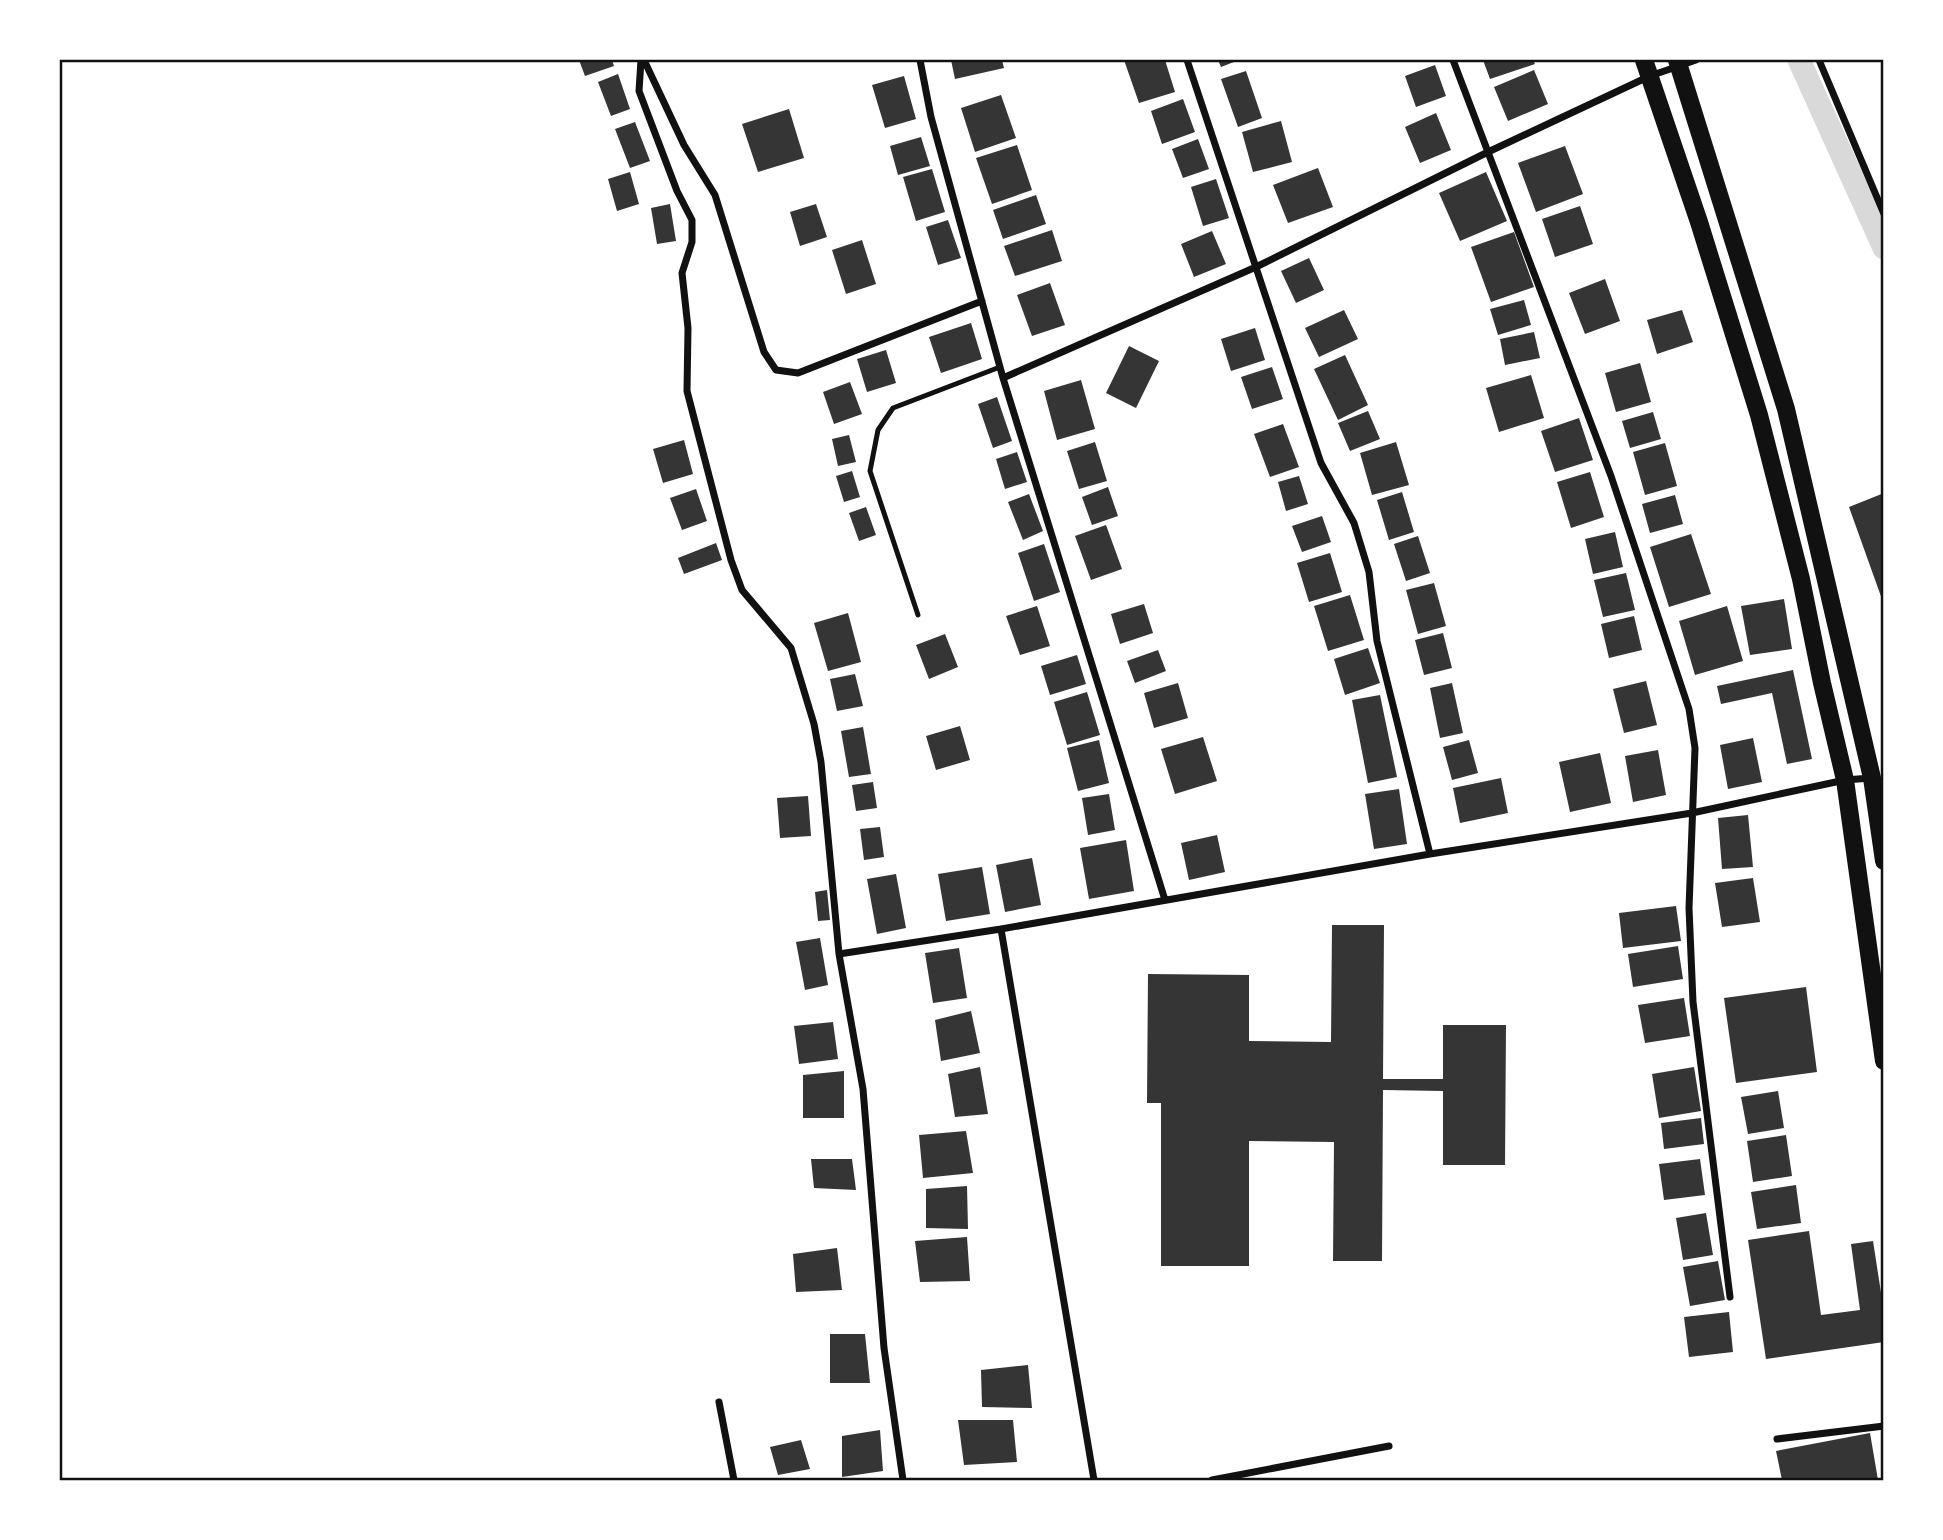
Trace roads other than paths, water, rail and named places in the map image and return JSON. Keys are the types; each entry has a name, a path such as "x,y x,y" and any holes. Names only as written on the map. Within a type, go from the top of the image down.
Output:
{"main road":[{"path":"1684,62 1786,410 1872,778 1884,861"},
{"path":"1647,68 1759,415 1801,579 1845,780 1884,1061"}],"street":[{"path":"643,60 684,145 715,195 764,352 776,370 798,373 982,301"},
{"path":"643,60 639,91 677,191 692,220 692,242 682,273 688,328 687,391 731,560 742,590 791,649 814,724 821,762 839,954 863,1089 884,1348 903,1480"},
{"path":"920,60 931,117 1003,378 1166,900"},
{"path":"1187,60 1321,463 1354,523 1369,572 1377,642 1430,854"},
{"path":"1453,60 1611,476 1689,709 1695,748 1689,908 1693,1002 1730,1297"},
{"path":"1819,60 1884,214"},
{"path":"1003,378 1256,267 1488,152 1647,68 1684,62"},
{"path":"839,954 1001,929 1430,854 1692,813 1845,780 1872,778"},
{"path":"1001,929 1094,1480"},
{"path":"719,1402 734,1480"},
{"path":"1777,1439 1884,1426"},
{"path":"1212,1480 1389,1446"}],"lane":[{"path":"918,615 870,471 878,430 893,408 1000,367"}],"waterway":[{"path":"1799,60 1884,248"}]}
